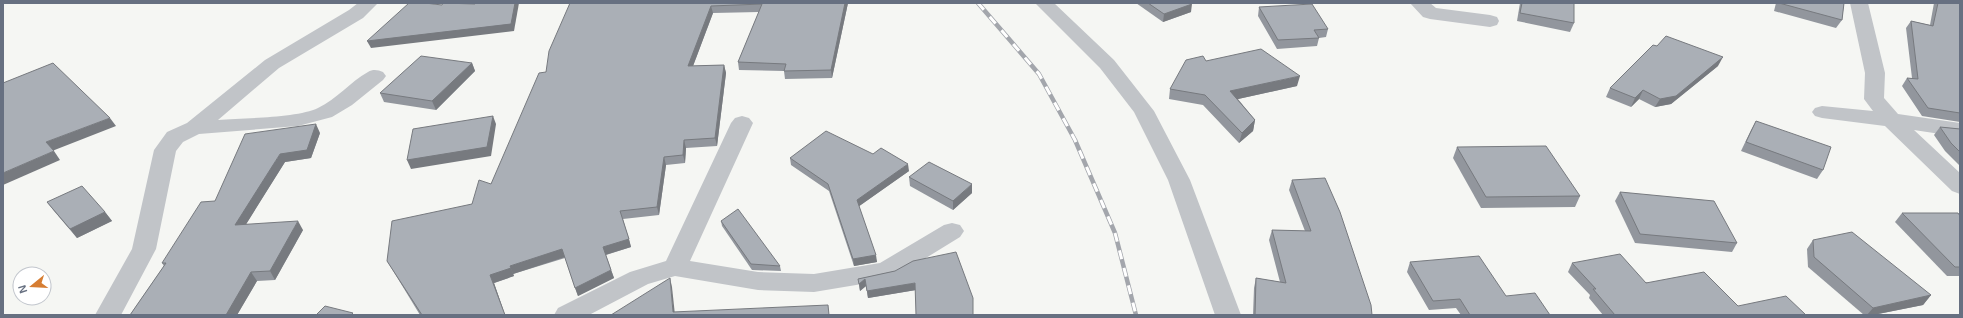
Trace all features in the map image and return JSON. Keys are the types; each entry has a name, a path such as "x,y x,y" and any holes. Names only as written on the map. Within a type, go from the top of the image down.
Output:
{"street":[{"path":"108,315 144,249 165,150 175,137 195,128 272,64 356,14 369,3"},
{"path":"1044,3 1107,64 1144,111 1179,180 1228,315"},
{"path":"1419,3 1430,13 1490,21"},
{"path":"1859,3 1875,73 1874,99 1891,120 1960,186"},
{"path":"195,128 298,120 325,113 344,101 376,76"},
{"path":"1822,112 1960,130"},
{"path":"675,267 742,123"},
{"path":"567,315 639,278 675,267 758,281 814,283 886,271 952,230"}],"building":[{"path":"409,3 442,5 443,3 515,3 511,24 367,41"},
{"path":"570,3 845,3 831,70 784,71 786,64 738,62 762,4 711,6 688,66 724,65 715,138 684,140 683,155 664,157 657,207 620,211 629,239 603,247 611,270 575,288 562,249 510,266 511,268 490,275 505,315 422,315 387,261 392,221 472,204 479,180 491,184 539,73 546,72 549,51"},
{"path":"1148,3 1191,3 1192,4 1164,14"},
{"path":"1522,3 1574,3 1574,23 1520,13"},
{"path":"1779,3 1844,3 1842,20"},
{"path":"1938,3 1960,3 1960,113 1928,108 1907,78 1918,79 1911,21 1933,26"},
{"path":"1312,4 1328,29 1314,30 1319,38 1278,40 1259,7"},
{"path":"1666,36 1723,57 1676,96 1660,99 1643,90 1635,98 1610,88 1653,45 1657,46"},
{"path":"1261,49 1300,76 1230,91 1255,120 1242,133 1205,95 1170,89 1186,60 1203,56 1206,61"},
{"path":"421,56 472,63 432,101 380,93"},
{"path":"53,63 110,118 46,142 54,151 3,173 3,83"},
{"path":"493,116 487,147 407,160 413,129"},
{"path":"1756,121 1831,147 1823,170 1746,142"},
{"path":"316,124 307,150 280,154 235,225 298,221 270,271 251,272 226,315 130,315 166,263 162,263 201,202 215,201 245,134"},
{"path":"1940,127 1960,129 1960,152 1951,143"},
{"path":"826,131 873,154 881,148 908,164 857,200 876,255 853,259 828,184 790,158"},
{"path":"1546,146 1580,196 1486,197 1457,147"},
{"path":"929,162 972,184 953,201 909,177"},
{"path":"1325,178 1340,212 1371,305 1372,315 1255,315 1256,278 1286,283 1272,230 1311,231 1292,180"},
{"path":"82,186 105,212 70,229 47,202"},
{"path":"1620,192 1714,201 1737,243 1640,234"},
{"path":"738,209 780,266 751,264 721,221"},
{"path":"1902,213 1958,213 1960,216 1960,267 1955,267"},
{"path":"1852,232 1931,295 1873,308 1814,257 1813,240"},
{"path":"956,252 973,298 973,315 916,315 915,283 867,291 865,279 859,284 858,279 895,271 913,261"},
{"path":"1620,254 1646,283 1704,272 1738,306 1786,296 1806,315 1615,315 1593,289 1596,289 1572,263"},
{"path":"1479,256 1506,296 1535,293 1550,315 1470,315 1460,299 1433,301 1410,262"},
{"path":"670,278 673,312 828,305 829,315 611,315"},
{"path":"325,306 353,313 351,315 316,315"}],"railway":[{"path":"978,3 1039,74 1075,140 1115,233 1136,315"}]}
